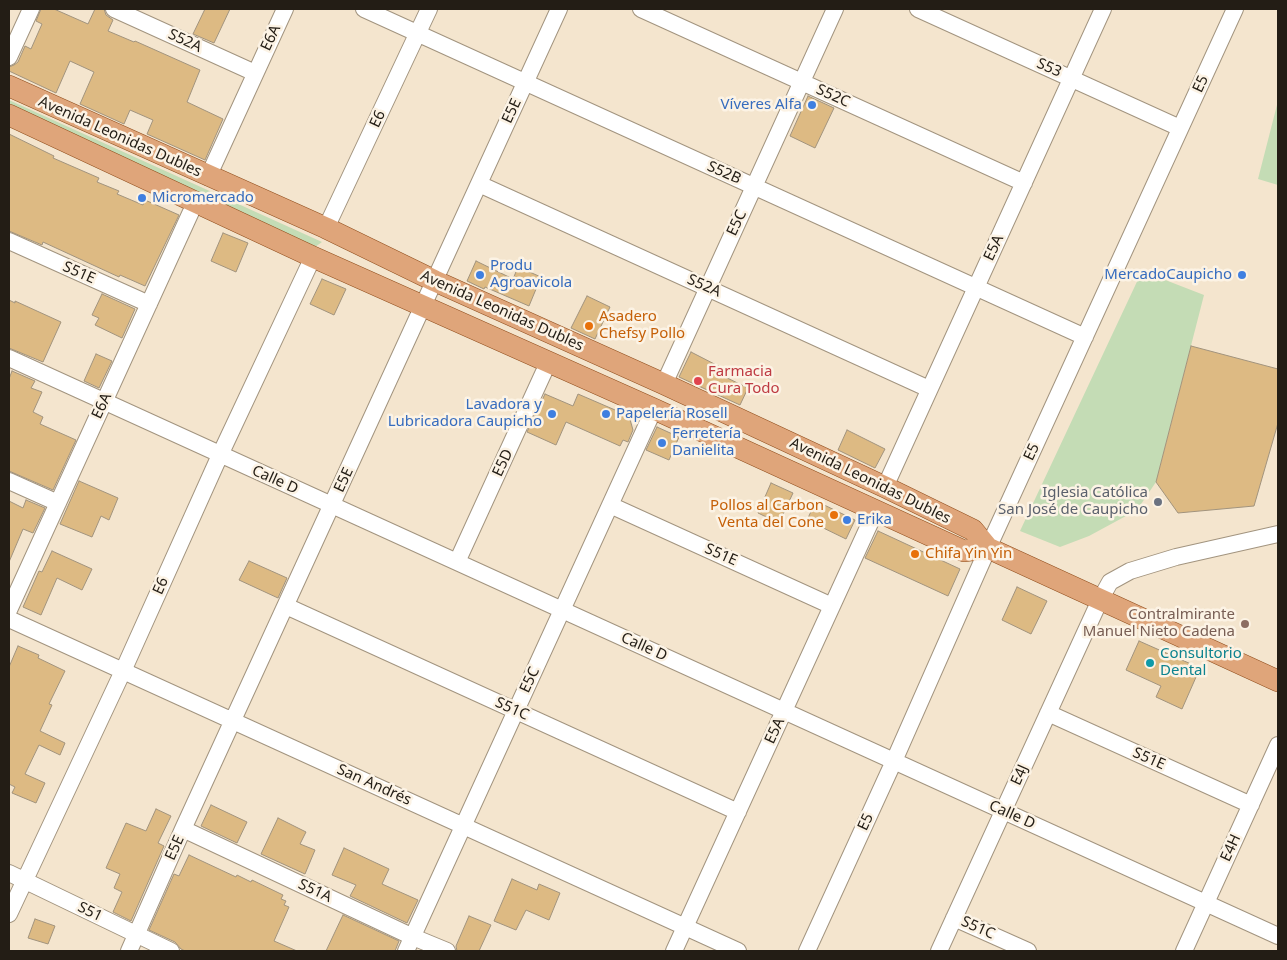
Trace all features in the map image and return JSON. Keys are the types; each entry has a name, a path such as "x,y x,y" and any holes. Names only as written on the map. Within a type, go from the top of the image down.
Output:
{"main road":[{"name":"Avenida Leonidas Dubles","path":"9,86 208,177 326,228 435,281 664,384 885,487 973,530 988,548 1278,681"},
{"name":"Avenida Leonidas Dubles","path":"9,115 313,257 654,409 964,551 988,548"}],"street":[{"path":"9,56 31,9"},
{"name":"S52A","path":"114,9 255,73"},
{"name":"E6A","path":"208,177 285,9"},
{"name":"S52B","path":"364,9 1085,337"},
{"name":"E6","path":"326,228 419,34 429,9"},
{"name":"E5E","path":"130,951 559,9"},
{"name":"S52C","path":"641,9 1024,183"},
{"name":"E5C","path":"664,384 836,9"},
{"name":"S53","path":"918,9 1180,128"},
{"name":"E5A","path":"885,487 1103,9"},
{"name":"E5","path":"806,951 1235,9"},
{"name":"S52A","path":"479,184 929,389"},
{"name":"E6A","path":"9,610 195,203"},
{"name":"S51E","path":"9,241 149,304"},
{"name":"E6","path":"9,914 123,672 220,455 313,257"},
{"name":"Calle D","path":"9,358 1278,936"},
{"name":"E5D","path":"457,562 548,363"},
{"name":"E5C","path":"410,944 654,409"},
{"path":"9,481 58,503"},
{"name":"S51E","path":"610,505 832,606"},
{"name":"E5A","path":"674,951 876,510"},
{"name":"E4J","path":"939,951 1100,600 1110,582 1130,571 1176,557 1278,534"},
{"name":"S51C","path":"286,606 738,812"},
{"name":"San Andrés","path":"9,619 738,951"},
{"name":"S51E","path":"1048,713 1251,805"},
{"name":"E4H","path":"1184,951 1278,746"},
{"name":"S51A","path":"184,829 410,944 447,951"},
{"name":"S51","path":"9,873 136,936 171,951"},
{"name":"S51C","path":"954,918 1028,951"}],"green space":[{"path":"9,100 322,242 315,247 9,108"},
{"path":"1278,101 1278,185 1258,179"},
{"path":"1142,271 1204,295 1156,482 1137,510 1089,536 1060,547 1020,531"}],"building":[{"path":"41,9 54,9 88,24 95,9 104,9 106,15 113,20 108,31 200,70 187,102 223,119 205,160 147,134 153,120 130,110 124,124 80,104 94,72 70,61 56,93 9,71 9,67 18,62 25,46 31,49 42,24 36,21"},
{"path":"205,9 230,9 214,43 193,34"},
{"path":"808,96 834,108 815,148 790,136"},
{"path":"9,134 54,156 53,158 99,178 97,182 119,191 117,194 143,205 145,200 179,215 145,286 120,275 119,277 43,242 42,245 9,231"},
{"path":"223,233 248,243 236,272 211,261"},
{"path":"476,261 513,279 518,267 541,277 529,306 467,281"},
{"path":"322,279 346,289 334,315 310,304"},
{"path":"102,294 135,309 122,338 95,325 99,318 92,315"},
{"path":"587,296 610,307 595,339 571,328"},
{"path":"9,300 61,322 43,362 9,348"},
{"path":"1191,346 1278,369 1278,423 1254,506 1178,513 1156,482"},
{"path":"691,352 726,370 723,376 748,388 740,405 679,377"},
{"path":"96,354 112,361 99,388 84,381"},
{"path":"12,371 35,381 31,388 42,392 33,412 43,417 40,424 76,440 53,490 9,471 9,379"},
{"path":"545,394 573,406 578,394 629,416 633,430 628,442 623,440 620,446 566,422 556,445 527,432"},
{"name":"Ferretería Danielita","path":"657,427 679,437 669,460 646,450"},
{"path":"847,430 885,449 875,468 838,450"},
{"path":"79,481 118,498 109,520 101,516 92,537 60,524"},
{"path":"771,483 793,493 779,523 758,513"},
{"path":"26,500 45,508 33,533 23,529 9,562 9,501 23,508"},
{"path":"816,501 855,520 846,539 807,520"},
{"path":"878,531 960,569 948,596 865,558"},
{"path":"52,551 92,569 82,590 57,578 41,615 23,607 39,571 42,572"},
{"path":"249,561 287,578 278,598 239,580"},
{"path":"1017,587 1047,601 1031,634 1002,620"},
{"path":"1139,641 1200,668 1182,709 1156,697 1161,686 1126,670"},
{"path":"18,646 39,655 38,658 65,671 49,704 52,705 40,731 65,743 60,755 39,745 25,774 45,783 36,803 12,793 15,787 9,784 9,667"},
{"path":"211,805 247,822 237,843 201,826"},
{"path":"156,809 171,816 158,843 164,846 131,921 113,912 122,892 114,888 120,874 106,868 126,823 146,831"},
{"path":"278,818 306,832 300,844 315,850 305,874 261,854"},
{"path":"344,848 389,869 382,884 418,900 407,923 350,896 356,885 332,875"},
{"path":"189,855 236,877 237,875 251,882 252,880 283,895 281,899 286,901 284,905 289,907 274,941 297,951 185,951 175,942 149,930 174,874 179,876"},
{"path":"512,879 537,890 539,884 560,893 549,920 526,910 516,930 494,921"},
{"path":"343,915 399,941 395,951 326,951"},
{"path":"469,916 491,925 479,951 457,951 456,946"},
{"path":"35,919 55,926 48,944 28,938"}],"place":[{"name":"Víveres Alfa","path":"812,105"},
{"name":"Micromercado","path":"142,198"},
{"name":"Produ Agroavicola","path":"480,275"},
{"name":"MercadoCaupicho","path":"1242,275"},
{"name":"Asadero Chefsy Pollo","path":"589,326"},
{"name":"Farmacia Cura Todo","path":"698,381"},
{"name":"Lavadora y Lubricadora Caupicho","path":"552,414"},
{"name":"Papelería Rosell","path":"606,414"},
{"name":"Ferretería Danielita","path":"662,443"},
{"name":"Iglesia Católica San José de Caupicho","path":"1158,502"},
{"name":"Pollos al Carbon Venta del Cone","path":"834,515"},
{"name":"Erika","path":"847,520"},
{"name":"Chifa Yin Yin","path":"915,554"},
{"name":"Contralmirante Manuel Nieto Cadena","path":"1245,624"},
{"name":"Consultorio Dental","path":"1150,663"}]}
